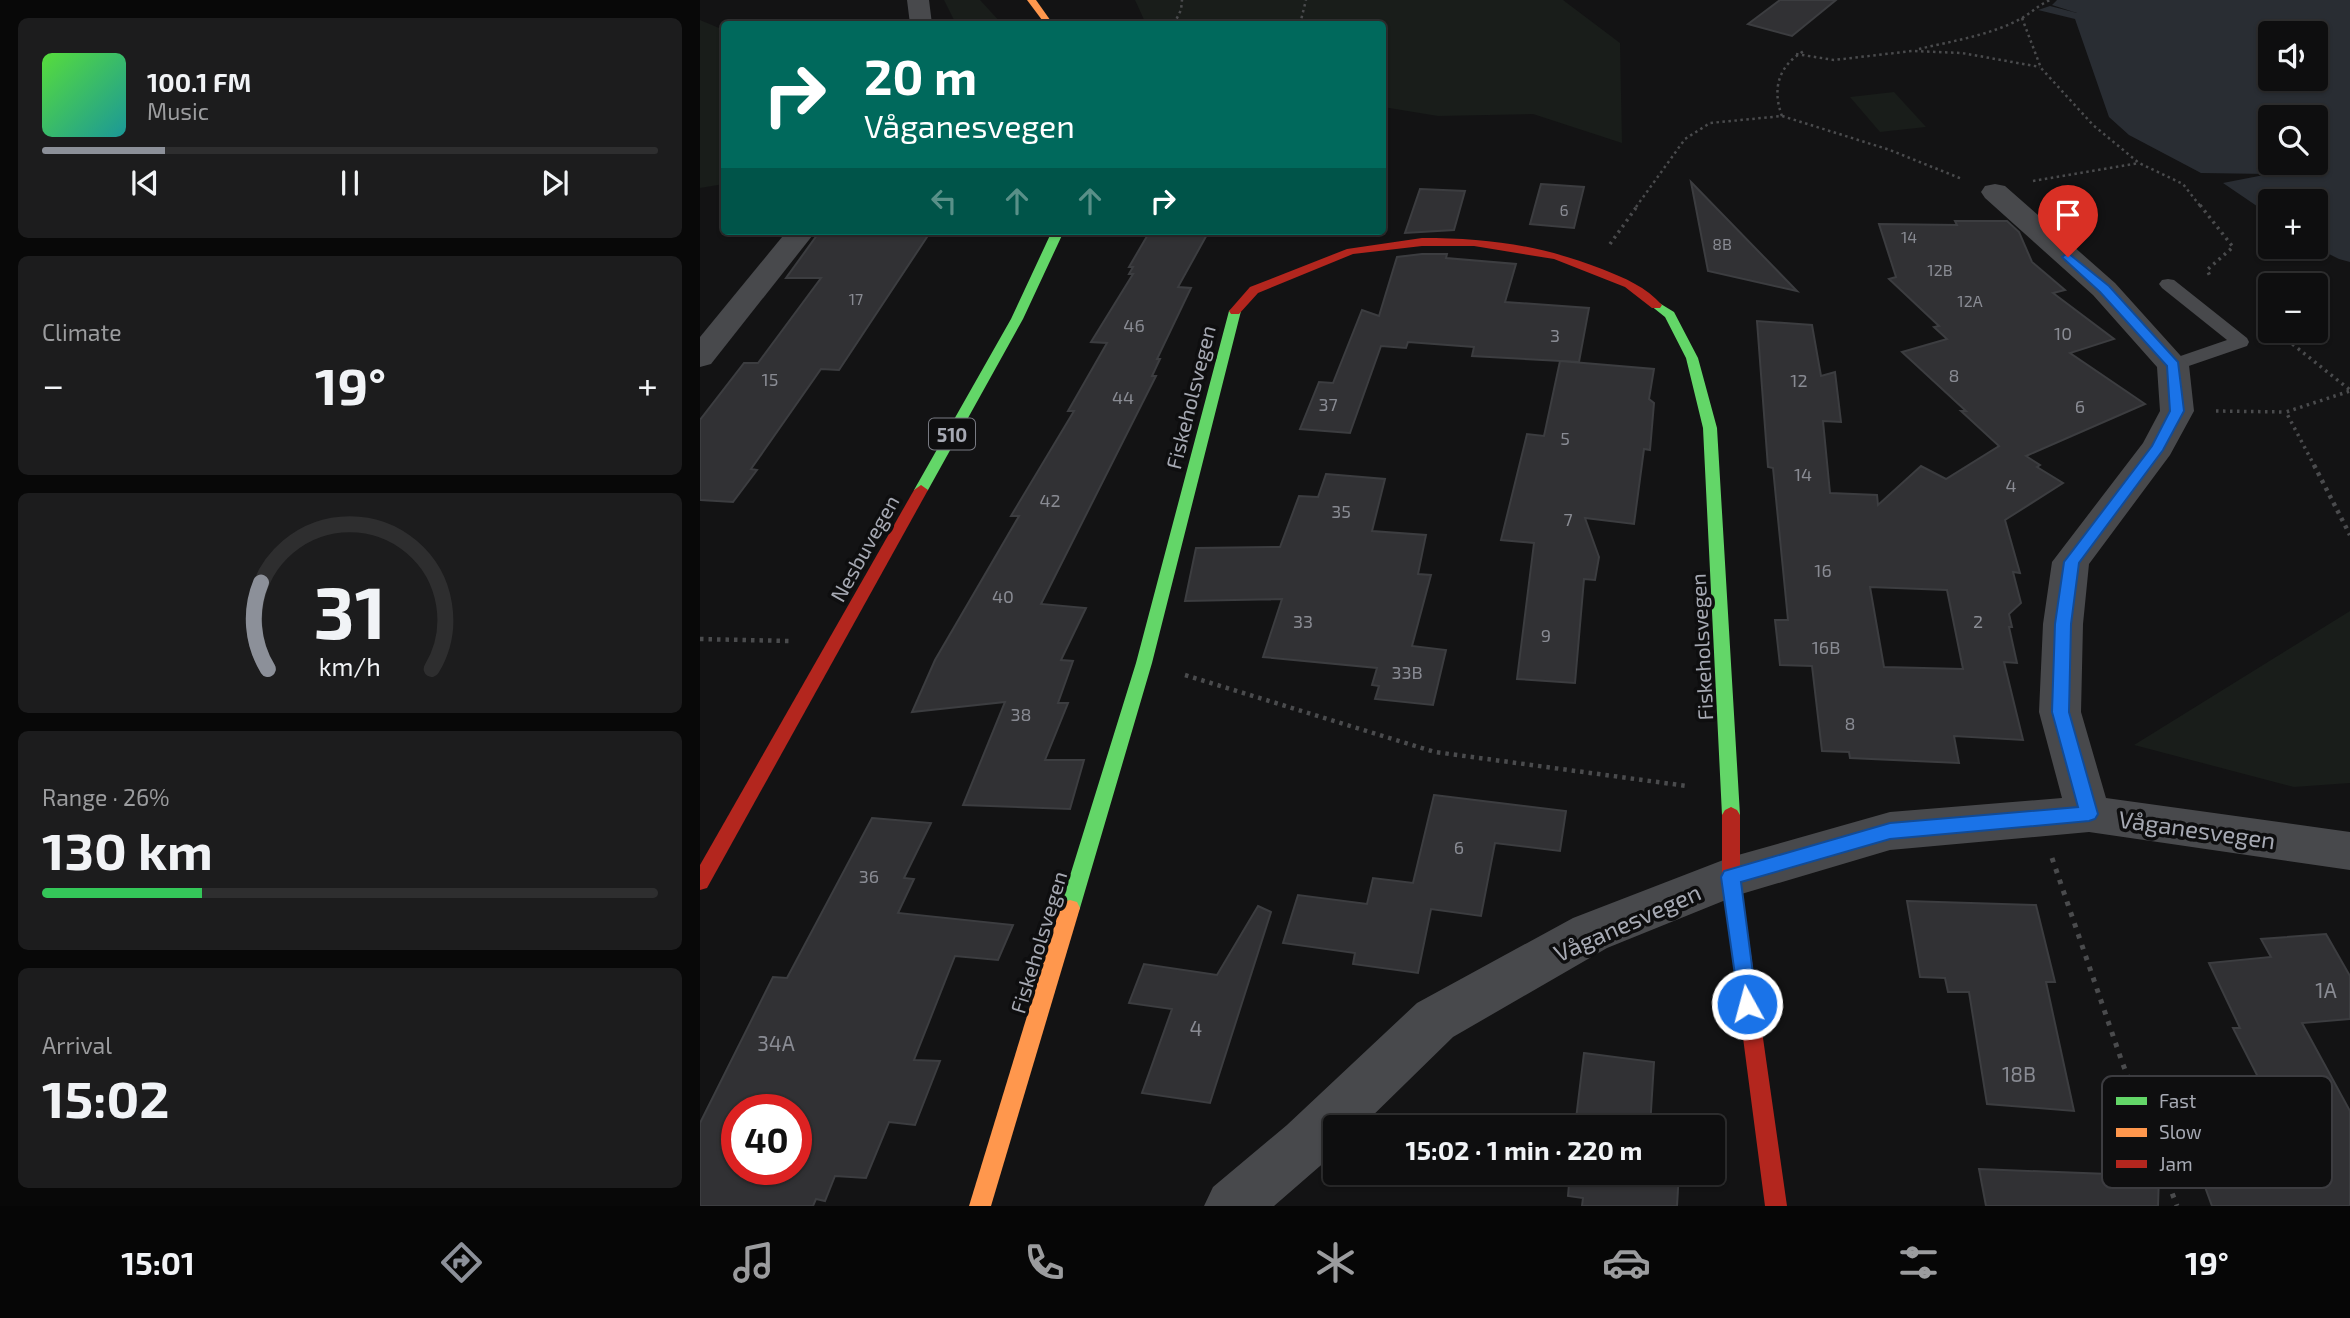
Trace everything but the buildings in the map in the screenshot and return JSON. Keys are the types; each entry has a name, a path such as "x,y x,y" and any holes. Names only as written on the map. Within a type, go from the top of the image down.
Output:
{"street":[{"path":"918,0 921,21"},
{"path":"1031,0 1047,21"},
{"path":"1995,192 2104,289 2174,365 2177,411 2158,447 2071,562 2063,624 2060,712 2089,814"},
{"path":"700,357 799,235"},
{"name":"Nesbuvegen","path":"700,881 1017,319 1056,235"},
{"name":"Fiskeholsvegen","path":"980,1206 1144,663 1232,314 1254,290 1351,251 1422,242 1474,242 1515,247 1557,256 1592,268 1629,284 1671,314 1692,358 1710,428 1731,790 1731,877 1776,1206"},
{"name":"Våganesvegen","path":"1233,1206 1306,1144 1435,1020 1590,933 1731,877 1890,831 2089,814 2350,851"}],"lane":[{"path":"2168,284 2241,342 2174,365"}],"path":[{"path":"1176,21 1182,0"},
{"path":"1301,21 1306,0"},
{"path":"1796,54 1834,60 1912,51 1973,36 2022,18 2036,6 2050,0"},
{"path":"2022,18 2041,68 2093,125 2139,163 2183,184 2233,247 2207,270 2210,277 2220,285"},
{"path":"1782,116 1775,97 1778,83 1796,54 1804,51"},
{"path":"1912,51 1962,53 2041,68"},
{"path":"1592,268 1685,139 1710,123 1782,116 1890,150 1995,192 2021,183 2139,163"},
{"path":"2291,343 2350,391"},
{"path":"2177,411 2286,412 2350,391"},
{"path":"2286,412 2350,535"},
{"path":"700,639 798,642"},
{"path":"1144,663 1359,731 1435,752 1699,787"},
{"path":"2039,818 2127,1076"},
{"path":"2170,1188 2177,1206"}],"shaded area":[{"path":"944,0 980,0 999,21 954,21"},
{"path":"1135,0 1563,0 1620,43 1622,143 1533,114 1438,116 1386,107 1386,21 1145,21"},
{"path":"2057,0 2350,0 2350,262 2328,254 2328,189 2258,189 2258,207 2223,183 2264,175 2328,175 2328,105 2258,105 2258,174 2201,173 2129,135 2109,117 2075,19 2038,10 2050,6 2077,13 2052,5"},
{"path":"700,20 721,29 721,184 700,188"},
{"path":"1894,92 1926,127 1880,132 1850,97"},
{"path":"2350,611 2350,783 2294,787 2134,745"}],"traffic: fast":[{"path":"921,490 1017,319 1056,235"},
{"path":"1656,305 1670,315 1692,358 1710,428 1731,815"},
{"path":"1070,908 1144,663 1235,311"}],"traffic: slow":[{"path":"1031,0 1047,21"},
{"path":"980,1206 1070,908"}],"traffic: jam":[{"path":"1235,311 1254,290 1351,251 1422,242 1474,242 1557,256 1629,284 1656,305"},
{"path":"700,882 921,490"},
{"path":"1731,815 1731,877 1776,1206"}],"route":[{"path":"1747,1004 1731,877 1890,831 2089,814 2060,712 2063,624 2071,562 2158,447 2177,411 2174,365 2104,289 2068,257"}]}
